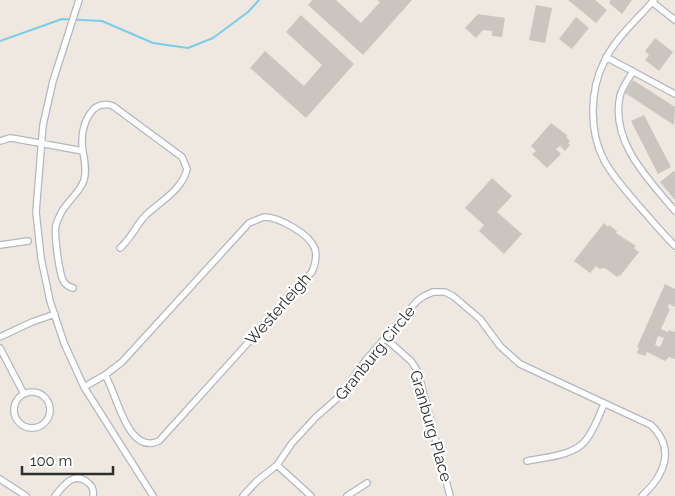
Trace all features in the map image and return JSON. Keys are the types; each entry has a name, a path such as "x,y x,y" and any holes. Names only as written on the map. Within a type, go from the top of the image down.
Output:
{"street":[{"path":"79,0 53,81 41,142 36,212 41,258 64,343 84,387 153,496"},
{"path":"675,20 653,1 614,45 606,57 598,80 593,106 594,123 602,157 622,185 675,246"},
{"path":"606,57 675,94"},
{"path":"633,71 620,94 621,130 637,167 675,211"},
{"path":"73,288 62,280 56,225 62,212 84,181 86,159 82,140 87,119 97,106 105,104 113,106 182,157 187,169 182,182 160,205 146,216 134,230 130,239 120,248"},
{"path":"0,141 10,138 83,151"},
{"name":"Westerleigh","path":"84,387 105,375 122,362 249,223 264,217 276,218 302,234 314,247 315,265 308,277 159,441 149,444 137,439 122,416 110,383 105,375"},
{"path":"0,246 28,241"},
{"name":"Granburg Circle","path":"243,496 277,466 298,436 316,417 341,396 359,368 417,301 433,292 445,292 453,296 480,319 500,346 520,364 661,431 667,439 670,448 670,461 666,470 642,496"},
{"path":"0,337 55,314"},
{"name":"Granburg Place","path":"385,338 411,361 418,372 450,496"},
{"path":"0,348 24,394"},
{"path":"30,392 37,393 48,402 50,408 49,415 40,426 34,428 27,427 16,419 15,405 24,394 30,392"},
{"path":"527,461 570,452 579,448 589,436 604,404"},
{"path":"277,466 311,496"},
{"path":"55,496 70,480 76,478 86,481 91,485 93,496"},
{"path":"0,479 26,496"},
{"path":"347,496 367,483"}],"building":[{"path":"312,0 336,0 361,23 380,2 377,0 412,0 363,55 308,5"},
{"path":"568,0 595,0 607,10 596,23"},
{"path":"611,0 632,0 622,14 609,3"},
{"path":"536,5 552,8 545,43 529,40"},
{"path":"478,14 505,18 502,37 492,36 492,31 483,30 476,38 465,28"},
{"path":"301,15 354,64 306,118 250,68 265,51 304,86 322,65 286,32"},
{"path":"576,17 589,28 572,49 559,39"},
{"path":"655,38 673,52 659,71 645,60 649,55 645,51"},
{"path":"633,80 675,107 674,125 625,93"},
{"path":"644,115 671,167 658,174 631,121"},
{"path":"551,123 568,136 566,137 570,141 568,143 570,145 565,151 560,146 556,149 561,154 547,168 532,154 536,151 531,146"},
{"path":"675,172 675,200 660,182"},
{"path":"492,178 512,196 497,212 522,234 504,254 479,231 484,225 465,208"},
{"path":"604,223 636,246 634,248 639,252 620,276 617,277 605,268 600,269 596,266 590,273 574,261"},
{"path":"665,284 675,289 675,307 669,304 668,308 670,309 661,329 675,332 675,359 669,357 665,361 647,352 645,356 637,353 639,348 637,347","holes":["658,336 664,338 660,347 655,345"]}],"waterway":[{"path":"0,41 62,19 102,21 153,43 188,48 213,38 248,12 259,0"}]}
